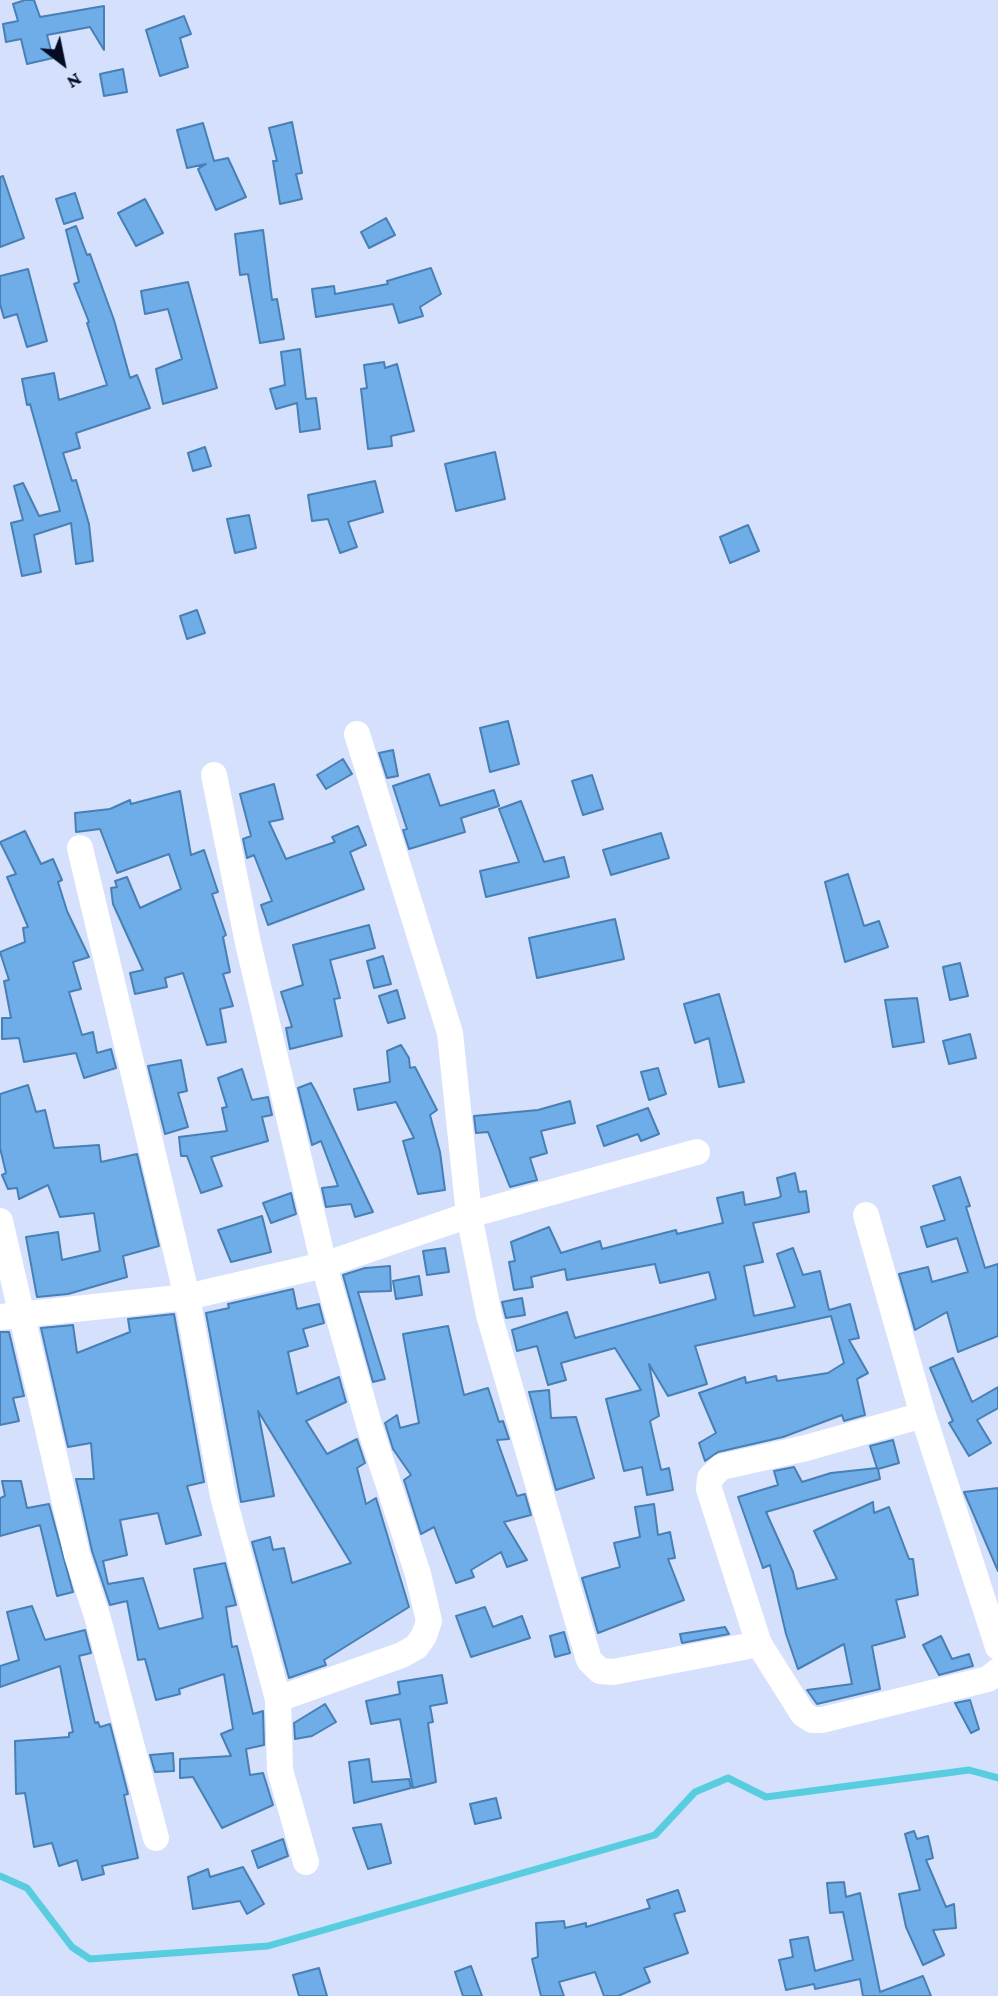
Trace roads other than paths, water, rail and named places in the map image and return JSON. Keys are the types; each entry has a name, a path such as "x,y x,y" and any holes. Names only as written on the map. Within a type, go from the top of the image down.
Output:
{"street":[{"path":"357,734 450,1033 469,1215 504,1370 589,1660 594,1668 613,1672 759,1644"},
{"path":"214,775 248,943 324,1265 370,1428 418,1574 429,1621 424,1636 416,1647 402,1655 278,1699"},
{"path":"80,848 187,1297 223,1496 278,1699 280,1770 306,1862"},
{"path":"10,1316 187,1297 324,1265 469,1215 697,1152"},
{"path":"866,1215 923,1415 998,1647"},
{"path":"0,1221 10,1316 77,1555 98,1619 156,1838"},
{"path":"923,1415 806,1448 714,1470 709,1489 759,1644 803,1714 812,1720 822,1720 988,1679 998,1671"}],"waterway":[{"path":"0,1876 27,1888 72,1947 90,1959 268,1946 655,1835 695,1792 728,1778 766,1797 969,1770 998,1778"}]}
